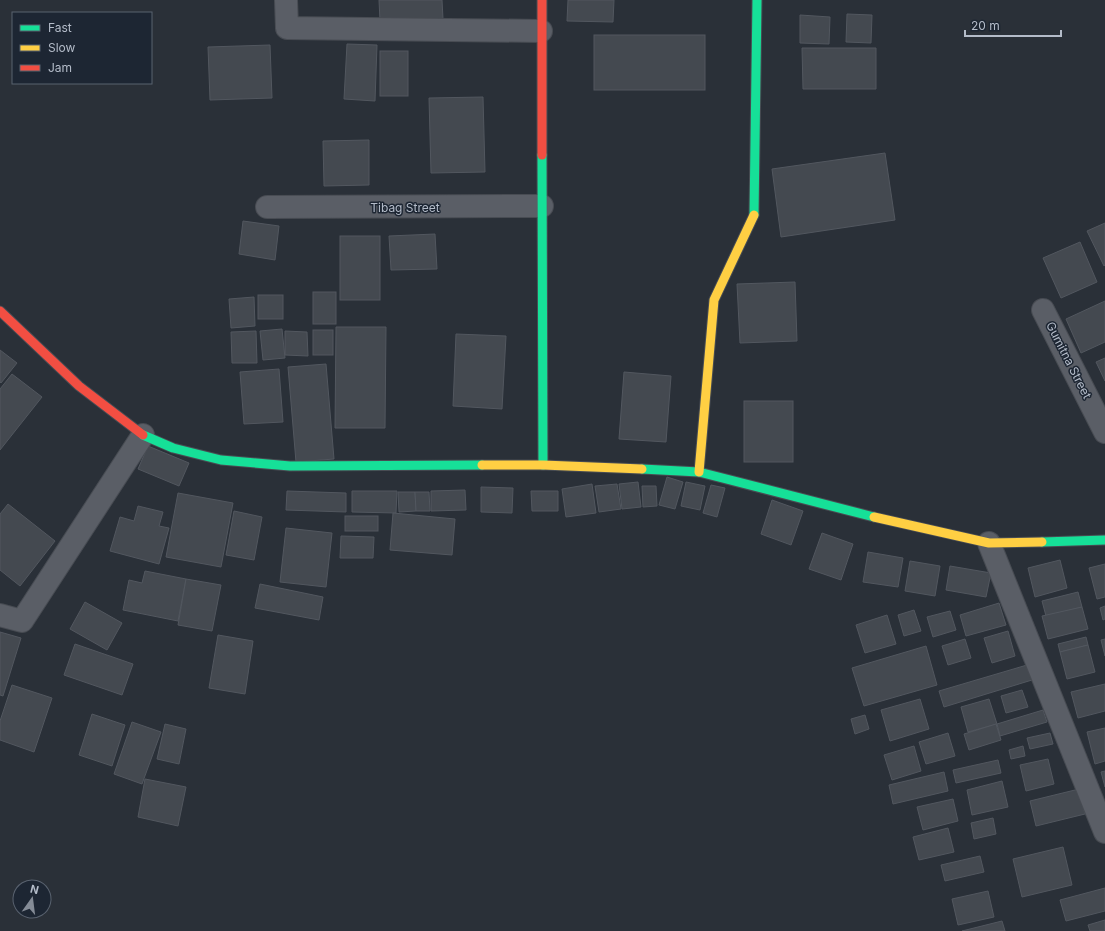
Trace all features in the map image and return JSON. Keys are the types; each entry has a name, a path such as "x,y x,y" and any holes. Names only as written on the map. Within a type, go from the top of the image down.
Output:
{"street":[{"path":"286,0 287,28 542,31"},
{"path":"542,0 543,464"},
{"path":"699,472 714,300 755,212 757,0"},
{"name":"Tibag Street","path":"268,208 542,206"},
{"name":"Gumitna Street","path":"1043,310 1105,432"},
{"path":"1,315 79,386 143,435 173,448 221,460 290,466 543,464 699,472 764,488 863,516 989,543 1105,540"},
{"path":"0,615 22,621 143,435"},
{"path":"989,543 1105,832"}],"building":[{"path":"379,0 442,0 443,19 380,21"},
{"path":"568,0 614,0 613,22 567,21"},
{"path":"847,14 872,15 871,43 846,42"},
{"path":"800,15 830,17 829,44 800,43"},
{"path":"594,35 705,35 705,90 594,90"},
{"path":"347,44 377,45 375,101 344,99"},
{"path":"270,45 272,98 210,100 208,47"},
{"path":"802,48 876,48 876,89 803,89"},
{"path":"380,51 408,51 408,96 380,96"},
{"path":"483,97 485,172 431,173 429,98"},
{"path":"369,140 369,185 324,186 323,141"},
{"path":"885,153 895,220 781,237 772,169"},
{"path":"243,221 279,226 275,260 239,254"},
{"path":"1105,223 1105,265 1104,266 1087,231"},
{"path":"435,234 437,269 391,270 389,236"},
{"path":"340,236 380,236 380,300 340,300"},
{"path":"1080,242 1097,282 1061,298 1043,258"},
{"path":"795,282 797,341 740,343 737,284"},
{"path":"313,292 336,292 336,324 313,324"},
{"path":"258,295 283,295 283,319 258,319"},
{"path":"254,297 255,326 231,328 229,299"},
{"path":"1105,301 1105,342 1081,353 1066,319"},
{"path":"336,327 386,327 385,428 335,428"},
{"path":"282,329 285,358 263,360 260,331"},
{"path":"313,330 333,330 333,355 313,355"},
{"path":"256,331 257,363 232,363 231,332"},
{"path":"285,331 307,332 308,356 285,355"},
{"path":"456,334 506,336 502,409 453,406"},
{"path":"0,350 17,363 1,383 0,382"},
{"path":"1105,358 1105,381 1096,362"},
{"path":"326,364 334,459 296,462 288,367"},
{"path":"279,369 283,422 244,424 240,372"},
{"path":"624,372 671,376 666,442 619,439"},
{"path":"12,374 42,397 0,450 0,389"},
{"path":"744,401 793,401 793,462 744,462"},
{"path":"148,446 189,463 179,486 138,469"},
{"path":"667,477 683,482 675,509 659,505"},
{"path":"638,482 641,507 622,509 619,484"},
{"path":"686,482 705,486 700,510 681,506"},
{"path":"592,484 596,513 566,517 562,489"},
{"path":"617,484 621,509 599,512 595,486"},
{"path":"711,485 725,488 717,517 703,513"},
{"path":"642,486 656,486 657,506 643,507"},
{"path":"481,487 513,488 512,513 481,512"},
{"path":"465,490 466,510 431,511 431,491"},
{"path":"287,491 346,493 346,512 286,510"},
{"path":"352,491 397,491 396,513 352,512"},
{"path":"531,491 558,491 558,511 532,511"},
{"path":"398,492 415,492 416,511 399,512"},
{"path":"415,492 429,492 430,511 416,511"},
{"path":"178,493 233,503 221,567 166,557"},
{"path":"772,500 803,511 791,545 761,534"},
{"path":"8,504 55,541 20,586 0,570 0,514"},
{"path":"138,506 163,512 159,526 169,528 159,564 110,551 120,517 134,521"},
{"path":"234,511 262,517 254,560 226,555"},
{"path":"393,513 455,519 452,555 390,550"},
{"path":"345,516 378,516 378,531 345,531"},
{"path":"286,528 332,533 326,587 280,582"},
{"path":"822,533 853,544 841,580 809,569"},
{"path":"341,536 374,537 373,558 340,558"},
{"path":"868,552 903,558 898,587 863,582"},
{"path":"1060,560 1067,588 1035,597 1028,568"},
{"path":"910,561 940,566 935,596 905,591"},
{"path":"1105,564 1105,597 1097,599 1089,568"},
{"path":"950,566 991,573 986,597 946,590"},
{"path":"145,571 186,579 178,621 123,610 129,580 142,583"},
{"path":"186,579 221,585 212,631 178,625"},
{"path":"260,584 323,597 319,620 255,608"},
{"path":"1078,592 1082,607 1046,616 1042,601"},
{"path":"85,602 122,623 107,650 70,629"},
{"path":"999,603 1006,625 966,636 960,615"},
{"path":"1105,606 1105,619 1103,620 1100,608"},
{"path":"1082,607 1088,629 1048,639 1042,616"},
{"path":"914,610 921,631 904,636 898,615"},
{"path":"950,611 956,630 933,637 927,617"},
{"path":"887,615 896,644 865,653 856,625"},
{"path":"1008,631 1015,656 992,663 984,638"},
{"path":"0,632 21,638 3,696 0,695"},
{"path":"218,635 253,641 245,694 209,688"},
{"path":"1086,637 1088,645 1060,652 1058,644"},
{"path":"965,639 971,658 948,665 942,646"},
{"path":"1105,639 1105,656 1101,640"},
{"path":"75,644 133,664 122,695 64,675"},
{"path":"1088,645 1095,672 1067,679 1060,652"},
{"path":"926,646 937,685 864,706 852,668"},
{"path":"1027,665 1032,680 944,707 939,691"},
{"path":"1105,684 1105,711 1078,718 1071,692"},
{"path":"12,685 52,698 34,752 0,740 0,721"},
{"path":"1022,690 1028,707 1006,713 1001,696"},
{"path":"920,699 929,729 890,741 881,710"},
{"path":"989,699 997,724 968,732 961,707"},
{"path":"1043,710 1047,722 1000,736 997,724"},
{"path":"92,714 125,725 112,766 79,755"},
{"path":"865,715 869,729 855,734 851,719"},
{"path":"132,722 161,732 142,784 114,774"},
{"path":"165,724 186,729 179,764 157,759"},
{"path":"996,724 1001,740 969,750 964,734"},
{"path":"1105,728 1105,761 1095,764 1087,732"},
{"path":"948,733 955,756 926,764 919,742"},
{"path":"1050,733 1053,744 1030,749 1027,738"},
{"path":"914,746 921,771 892,780 884,755"},
{"path":"1023,746 1025,756 1011,759 1009,750"},
{"path":"1048,759 1054,784 1026,791 1020,765"},
{"path":"998,760 1001,773 956,783 953,770"},
{"path":"1105,771 1105,787 1101,772"},
{"path":"944,772 948,791 893,804 889,785"},
{"path":"145,779 186,787 178,826 138,817"},
{"path":"1002,781 1008,807 972,815 967,790"},
{"path":"1079,789 1085,814 1036,826 1030,801"},
{"path":"953,799 958,821 923,830 917,807"},
{"path":"993,818 996,834 974,839 971,823"},
{"path":"948,828 954,852 919,860 913,837"},
{"path":"1063,847 1072,885 1022,897 1013,859"},
{"path":"980,856 984,872 945,881 941,865"},
{"path":"1105,888 1105,911 1066,921 1060,900"},
{"path":"988,891 994,917 958,925 952,899"},
{"path":"1105,920 1105,931 1090,931 1088,925"},
{"path":"1002,921 1005,931 962,931"}],"traffic: fast":[{"path":"754,215 757,0"},
{"path":"542,155 543,465"},
{"path":"143,435 173,448 221,460 290,466 482,465"},
{"path":"642,469 699,472 874,517"},
{"path":"1042,542 1105,540"}],"traffic: slow":[{"path":"699,472 714,300 754,215"},
{"path":"482,465 543,465 642,469"},
{"path":"874,517 989,543 1042,542"}],"traffic: jam":[{"path":"542,0 542,155"},
{"path":"0,311 79,386 143,435"}]}
